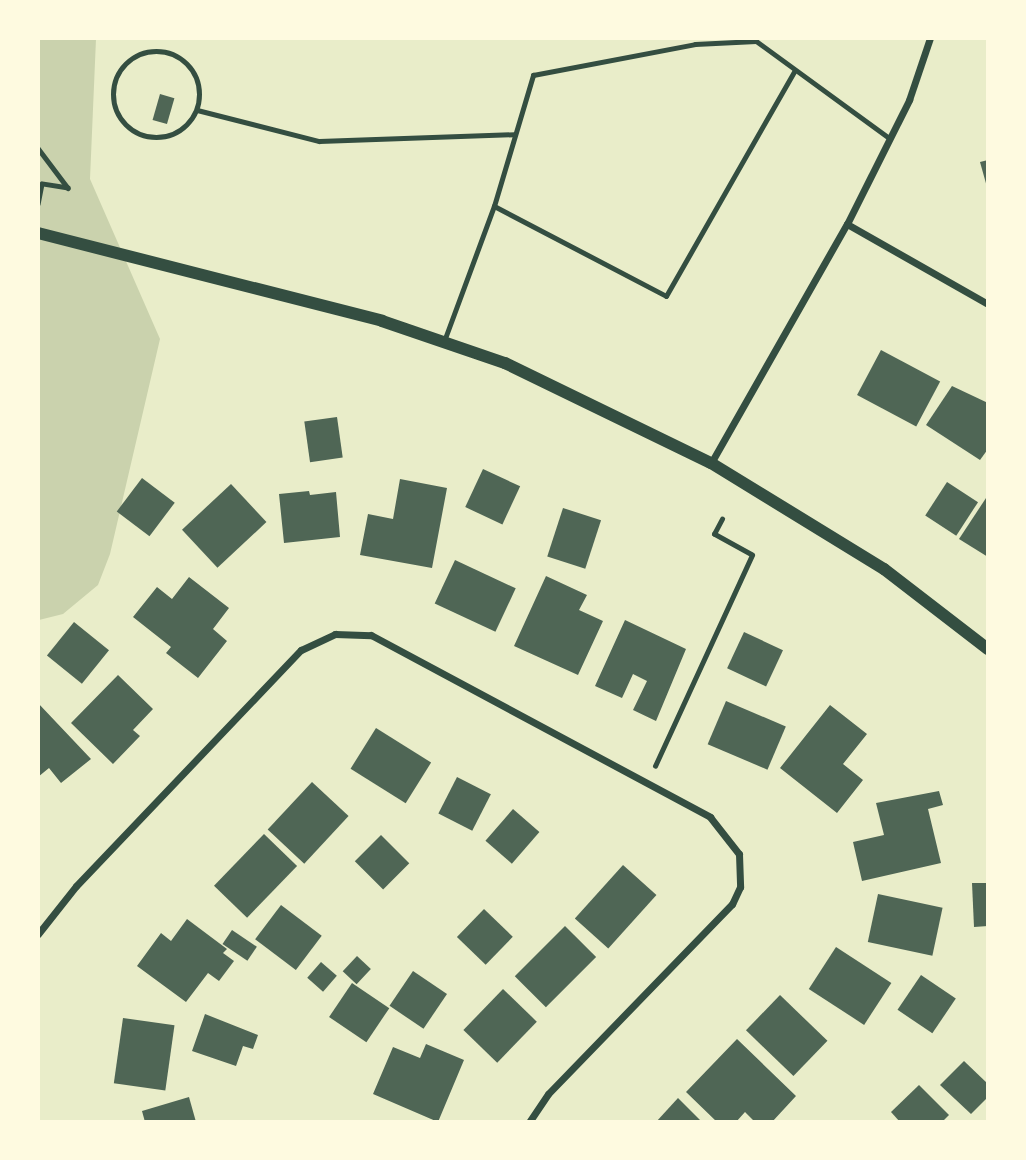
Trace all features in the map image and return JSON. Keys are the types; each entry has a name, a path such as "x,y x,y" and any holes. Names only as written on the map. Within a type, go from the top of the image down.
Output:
{"street":[{"path":"711,463 847,224 889,138 930,38"},
{"path":"847,224 988,304"},
{"path":"38,233 444,341 505,363 711,463 884,569 988,649"},
{"path":"38,934 76,886 285,666 317,640 335,634 371,635 710,817 733,840 741,871 740,887 719,920 548,1094 529,1122"}],"lane":[{"path":"444,341 494,206 533,75 695,44 756,41 889,138"},
{"path":"145,52 167,52 180,58 198,81 197,110 178,132 164,136 138,133 118,115 114,102 118,74 126,62 145,52"},
{"path":"494,206 666,296 796,70"},
{"path":"197,110 319,141 515,134"}],"path":[{"path":"38,148 68,188 42,184 38,204"},
{"path":"648,783 752,555 714,534 722,519"}],"green space":[{"path":"38,39 96,39 90,179 160,339 110,554 98,585 63,614 39,620"}],"building":[{"path":"160,94 174,98 167,124 153,120"},
{"path":"988,160 988,187 987,187 980,162"},
{"path":"881,350 940,381 916,426 857,395"},
{"path":"952,386 988,403 988,449 980,460 926,425"},
{"path":"337,417 343,458 310,462 304,422"},
{"path":"483,469 520,486 502,524 465,507"},
{"path":"142,478 175,503 149,536 117,512"},
{"path":"400,479 447,488 432,568 360,555 368,514 393,519"},
{"path":"947,482 978,502 956,536 925,516"},
{"path":"231,484 266,522 217,568 182,530"},
{"path":"309,491 310,495 336,492 340,537 284,543 279,494"},
{"path":"988,495 988,557 959,539"},
{"path":"563,508 601,520 585,569 547,557"},
{"path":"455,560 516,588 495,632 435,604"},
{"path":"546,576 587,595 579,610 603,621 578,675 514,646"},
{"path":"189,577 229,608 213,629 227,641 198,678 166,653 171,647 133,617 157,587 172,599"},
{"path":"625,620 686,649 656,721 633,710 647,681 633,674 622,698 595,686"},
{"path":"74,622 109,650 82,684 47,655"},
{"path":"744,632 783,650 766,686 727,668"},
{"path":"118,675 153,709 133,730 140,736 113,764 71,723"},
{"path":"726,701 786,726 767,770 708,744"},
{"path":"38,703 91,759 61,783 49,768 38,777"},
{"path":"830,705 867,734 843,764 863,780 837,813 780,768"},
{"path":"376,728 431,762 406,803 351,769"},
{"path":"457,777 491,794 472,831 438,814"},
{"path":"312,782 349,816 304,864 268,830"},
{"path":"939,791 943,805 928,809 941,863 862,881 853,842 884,835 876,803"},
{"path":"513,809 539,832 512,864 485,841"},
{"path":"264,834 297,866 247,918 214,886"},
{"path":"381,835 409,863 383,889 355,861"},
{"path":"623,865 656,895 608,949 575,919"},
{"path":"972,883 988,883 988,926 974,927"},
{"path":"878,894 943,908 932,956 868,942"},
{"path":"281,905 322,936 296,970 255,939"},
{"path":"484,909 513,937 486,965 457,937"},
{"path":"187,919 227,949 223,953 234,961 219,981 208,973 186,1002 137,966 161,933 171,941"},
{"path":"565,926 596,957 546,1007 515,976"},
{"path":"232,930 257,947 247,961 222,944"},
{"path":"836,947 891,983 864,1025 809,989"},
{"path":"357,956 371,969 357,984 343,971"},
{"path":"321,962 337,976 323,992 307,978"},
{"path":"413,971 447,994 424,1029 390,1006"},
{"path":"921,975 956,998 932,1033 898,1010"},
{"path":"352,983 389,1008 366,1042 329,1017"},
{"path":"503,989 537,1022 497,1063 463,1030"},
{"path":"780,995 827,1041 793,1076 746,1030"},
{"path":"205,1014 258,1035 253,1049 243,1046 236,1066 192,1051"},
{"path":"123,1018 174,1025 165,1091 114,1083"},
{"path":"737,1039 796,1096 772,1122 755,1122 745,1112 736,1122 717,1122 686,1092"},
{"path":"426,1044 464,1060 438,1122 373,1094 393,1047 420,1058"},
{"path":"964,1061 988,1084 988,1097 971,1114 940,1085"},
{"path":"919,1085 949,1115 942,1122 900,1122 891,1112"},
{"path":"189,1097 196,1122 145,1122 142,1111"},
{"path":"678,1098 702,1122 656,1122"}]}
